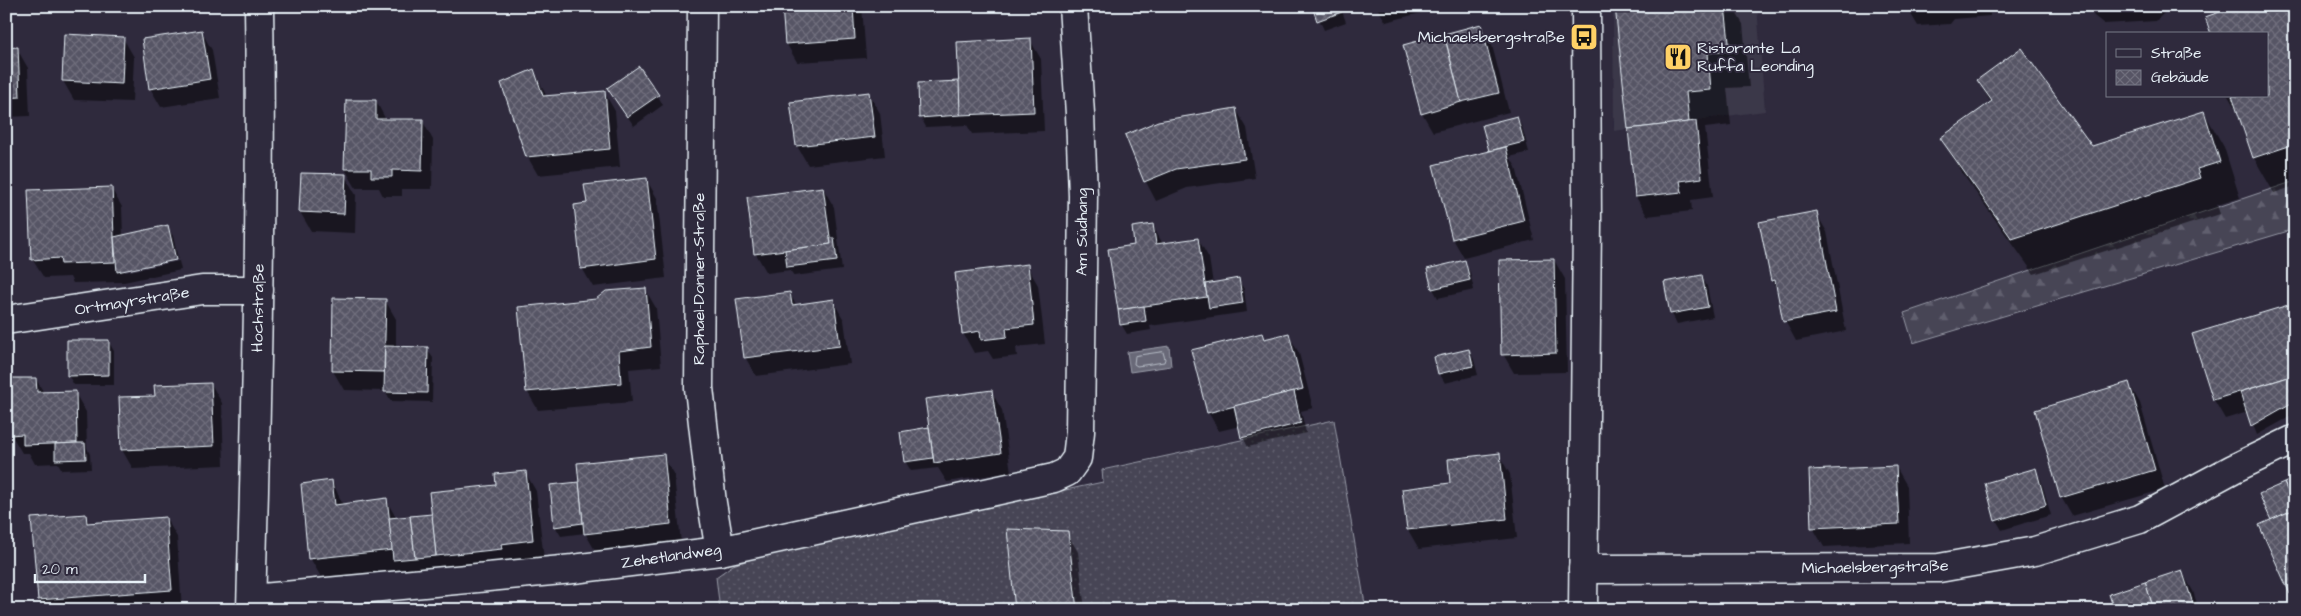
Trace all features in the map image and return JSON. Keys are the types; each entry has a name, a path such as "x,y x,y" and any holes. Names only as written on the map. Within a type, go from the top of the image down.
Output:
{"street":[{"name":"Hochstraße","path":"252,604 261,124 258,6"},
{"name":"Raphael-Donner-Straße","path":"702,6 699,388 712,503 720,550"},
{"name":"Am Südhang","path":"1073,6 1083,196 1080,432 1077,458"},
{"path":"1583,610 1587,223 1586,6"},
{"name":"Ortmayrstraße","path":"6,320 202,290 259,290"},
{"name":"Michaelsbergstraße","path":"1583,568 1939,568 2035,551 2140,520 2233,469 2295,439"},
{"name":"Zehetlandweg","path":"252,604 573,569 720,550 1054,478 1067,472 1077,458"}],"shaded area":[{"path":"1613,6 1757,6 1765,111 1614,131"}],"green space":[{"path":"2295,181 2295,229 1913,343 1904,313"},
{"path":"1334,420 1366,610 720,610 716,577 733,565 765,554 1103,482 1102,470"}],"water":[{"path":"1169,346 1171,366 1130,372 1127,352"}],"building":[{"path":"782,6 853,6 855,39 785,44"},
{"path":"1312,6 1340,6 1342,12 1317,21"},
{"path":"1615,6 1725,6 1730,51 1708,53 1711,90 1686,92 1689,122 1628,129"},
{"path":"2237,6 2295,6 2295,144 2253,158 2233,98 2268,98 2268,32 2210,32 2205,17"},
{"path":"1481,24 1499,93 1461,102 1444,34"},
{"path":"202,30 210,79 149,89 142,39"},
{"path":"64,34 124,37 122,84 62,81"},
{"path":"1444,34 1461,102 1421,114 1403,45"},
{"path":"1031,38 1034,112 960,115 957,42"},
{"path":"18,47 20,97 6,98 6,48"},
{"path":"2021,48 2092,146 2204,111 2220,162 2197,169 2200,178 2012,239 1940,138 1992,101 1977,80"},
{"path":"639,66 659,95 627,117 607,88"},
{"path":"534,69 543,96 605,91 610,149 526,157 501,83"},
{"path":"959,81 960,115 919,118 918,83"},
{"path":"869,92 875,137 796,146 790,102"},
{"path":"346,100 376,100 376,119 423,119 422,171 392,170 392,177 371,177 371,169 344,169"},
{"path":"1236,108 1245,159 1176,169 1144,182 1125,135 1158,121"},
{"path":"1517,116 1524,142 1489,151 1482,125"},
{"path":"1696,121 1702,178 1680,181 1682,192 1635,197 1628,129"},
{"path":"1506,147 1524,221 1452,239 1433,165"},
{"path":"301,173 346,174 344,214 299,212"},
{"path":"647,178 656,259 581,269 574,205 587,203 584,185"},
{"path":"112,187 115,262 61,264 60,258 31,260 28,190"},
{"path":"823,187 831,244 754,254 747,197"},
{"path":"1817,211 1836,312 1783,322 1775,280 1771,281 1759,222"},
{"path":"1153,224 1156,244 1198,238 1207,297 1118,310 1108,249 1134,245 1132,227"},
{"path":"168,225 176,260 117,272 114,237"},
{"path":"830,238 834,238 837,261 787,267 785,250 831,244"},
{"path":"1554,259 1556,353 1501,355 1499,260"},
{"path":"1465,260 1470,280 1432,289 1427,269"},
{"path":"1028,264 1034,325 1006,328 1007,337 981,340 980,331 962,334 955,273"},
{"path":"1702,275 1708,307 1670,314 1664,282"},
{"path":"1239,278 1243,303 1209,308 1205,284"},
{"path":"646,288 651,347 619,351 621,383 526,392 518,307 596,299 606,291"},
{"path":"790,292 792,305 834,299 840,346 744,358 736,299"},
{"path":"333,298 386,299 384,372 332,371"},
{"path":"2295,303 2295,375 2213,400 2192,334"},
{"path":"1144,306 1146,321 1120,325 1118,310"},
{"path":"1262,333 1264,339 1289,333 1303,389 1207,413 1191,350"},
{"path":"67,340 109,340 109,375 67,376"},
{"path":"385,346 428,347 427,393 384,392"},
{"path":"1469,349 1473,366 1438,374 1434,357"},
{"path":"2295,375 2295,401 2251,426 2240,392"},
{"path":"8,378 36,378 37,392 76,391 77,443 23,445 23,434 10,435"},
{"path":"2129,382 2155,470 2060,498 2035,410"},
{"path":"211,383 214,446 121,450 119,397 155,396 154,385"},
{"path":"992,390 1001,453 934,463 925,399"},
{"path":"1294,391 1301,423 1241,438 1234,406"},
{"path":"929,427 933,458 904,462 900,432"},
{"path":"85,443 86,459 55,460 55,444"},
{"path":"1500,453 1507,519 1407,530 1402,489 1450,483 1448,459"},
{"path":"664,454 671,524 584,534 577,463"},
{"path":"1896,466 1899,524 1811,528 1809,470"},
{"path":"2036,468 2046,505 1995,521 1985,483"},
{"path":"526,471 533,540 501,544 502,549 436,556 429,492 496,485 495,474"},
{"path":"2295,478 2295,507 2284,483"},
{"path":"332,480 335,505 387,498 393,550 308,559 301,484"},
{"path":"579,482 583,523 554,527 550,485"},
{"path":"2284,483 2295,509 2271,520 2259,494"},
{"path":"2295,509 2295,592 2290,594 2259,525"},
{"path":"86,514 87,523 166,517 172,590 38,600 31,518"},
{"path":"432,514 436,556 415,558 410,516"},
{"path":"410,516 415,558 393,560 389,518"},
{"path":"1007,529 1068,531 1077,610 1015,610"},
{"path":"2182,570 2195,610 2154,610 2145,582"},
{"path":"2145,582 2154,610 2114,610 2109,594"}],"place":[{"name":"Michaelsbergstraße","path":"1584,37"},
{"name":"Ristorante La Ruffa Leonding","path":"1678,57"}]}
